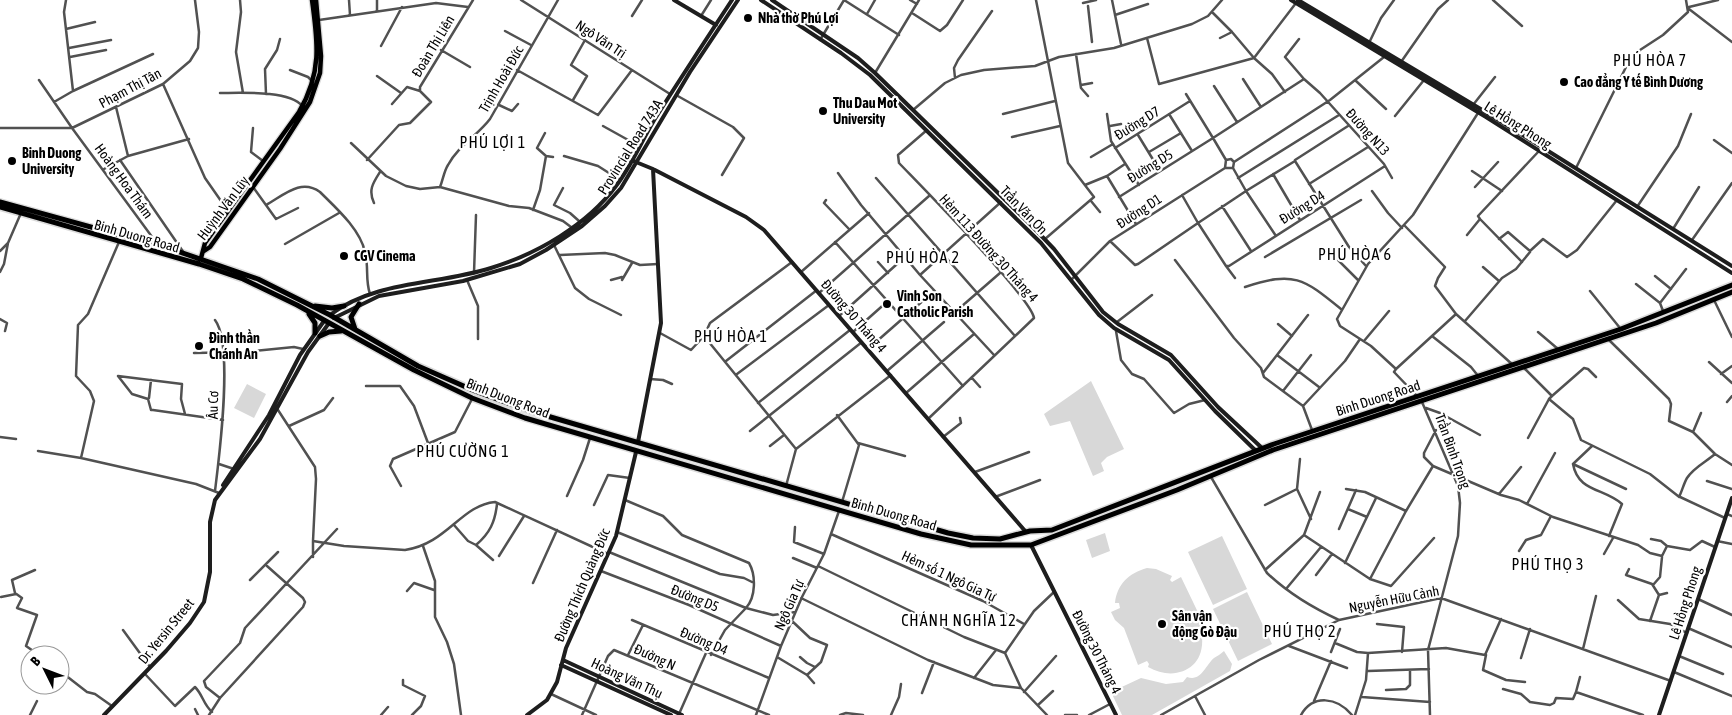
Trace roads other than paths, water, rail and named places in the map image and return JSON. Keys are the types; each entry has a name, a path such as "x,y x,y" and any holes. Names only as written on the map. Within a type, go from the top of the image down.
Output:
{"highway":[{"name":"Binh Duong Road","path":"0,202 159,245 258,279 308,307 342,331 414,370 472,398 525,418 921,534 971,546 1031,545 1177,490 1274,450 1524,368 1608,339 1732,292"},
{"name":"Binh Duong Road","path":"0,207 164,255 166,258 184,263 199,264 252,283 332,316 418,366 475,392 530,411 842,504 973,538 1000,539 1029,531 1052,530 1262,448 1621,329 1732,285"},
{"path":"199,264 201,258"},
{"path":"357,332 351,317 359,304"},
{"path":"342,331 332,331 317,335 314,320 308,307 344,306"},
{"path":"327,322 332,316"},
{"path":"472,398 475,392"},
{"path":"1418,397 1422,402"},
{"path":"636,452 638,442"},
{"path":"840,510 842,504"},
{"path":"1029,531 1037,536 1031,545 1023,539 1029,531"}],"main road":[{"name":"Huỳnh Văn Lũy","path":"204,250 210,247 305,113 318,73 317,21 312,0"},
{"name":"Huỳnh Văn Lũy","path":"204,250 205,243 303,106 318,73"},
{"path":"201,258 204,250"}],"street":[{"path":"66,0 66,29 73,91"},
{"name":"Phạm Thị Tân","path":"72,128 163,84 190,61 198,48 199,32 195,0"},
{"path":"240,0 241,12 236,52 243,93"},
{"path":"349,0 350,15"},
{"path":"377,0 378,11"},
{"path":"413,0 414,6"},
{"name":"Đoàn Thị Liên","path":"367,160 400,125 410,123 432,102 420,91 425,76 473,0"},
{"name":"Ngô Văn Trị","path":"521,0 670,94"},
{"name":"Trịnh Hoài Đức","path":"440,187 447,166 465,143 480,132 499,105 516,70 558,0"},
{"path":"632,16 642,0"},
{"path":"674,0 718,27"},
{"path":"701,16 711,0"},
{"name":"Provincial Road 743A","path":"332,316 403,288 468,280 520,264 554,245 605,206 621,188 718,27 732,0"},
{"name":"Provincial Road 743A","path":"332,316 344,306 370,294 474,272 518,259 544,246 579,221 602,202 620,180 670,94 738,0"},
{"name":"Trần Văn Ơn","path":"760,0 821,38 858,58 875,73 1045,240 1099,314 1116,329 1162,355 1262,448"},
{"name":"Trần Văn Ơn","path":"772,0 856,64 912,111 927,129 1041,243 1115,323 1171,355 1207,398 1256,451"},
{"path":"821,38 844,0 900,35"},
{"path":"867,14 875,0"},
{"path":"910,0 917,4"},
{"path":"875,73 900,35 919,0"},
{"path":"912,13 940,31 947,25 963,0"},
{"path":"1036,0 1068,163 1094,197 1045,240"},
{"path":"1083,3 1096,0"},
{"path":"1112,0 1121,44"},
{"path":"912,111 934,91 955,78 984,70 1035,66 1047,60 1114,48 1121,44 1192,24 1212,12 1222,0"},
{"name":"Lê Hồng Phong","path":"1290,0 1299,1 1386,55"},
{"path":"1369,43 1381,18 1394,0"},
{"path":"1400,63 1438,9 1448,0"},
{"path":"1493,0 1522,26"},
{"path":"1686,0 1688,8 1732,42"},
{"path":"1575,169 1632,58 1663,35 1688,8 1718,0"},
{"path":"1147,38 1159,84 1254,58 1299,1"},
{"name":"Lê Hồng Phong","path":"1299,1 1386,55 1473,105 1538,151 1732,272"},
{"path":"317,21 443,2 468,7"},
{"path":"1115,15 1148,4"},
{"path":"1088,6 1092,42"},
{"path":"381,46 402,7"},
{"path":"955,78 954,68 958,60 992,11"},
{"path":"1212,12 1254,58 1272,74 1285,92"},
{"path":"66,29 95,22"},
{"path":"505,31 531,45"},
{"path":"1220,38 1232,32"},
{"name":"Đường N13","path":"1299,38 1285,57 1385,166 1392,178"},
{"path":"266,94 265,69 277,50 280,39"},
{"path":"69,48 111,40"},
{"path":"573,100 587,76 571,66 585,40"},
{"path":"70,57 106,50"},
{"path":"441,50 470,68"},
{"path":"54,102 73,91 153,54"},
{"path":"1076,54 1083,93 1088,96"},
{"path":"1276,236 1238,178 1233,168 1234,162 1328,102 1386,55"},
{"name":"Lê Hồng Phong","path":"1400,63 1424,80 1479,111 1732,266"},
{"path":"290,70 308,77 313,83"},
{"path":"516,70 598,115 632,70"},
{"path":"377,76 401,93"},
{"path":"1473,105 1495,77"},
{"path":"1243,79 1261,108"},
{"name":"Đường D5","path":"1119,197 1304,79"},
{"name":"Hoàng Hoa Thám","path":"39,80 72,128 159,245"},
{"path":"1395,116 1424,80"},
{"path":"1356,81 1386,109"},
{"path":"1081,85 1092,83"},
{"path":"163,84 205,178 229,212"},
{"path":"392,104 408,86 420,91"},
{"path":"1214,86 1238,122"},
{"path":"220,93 266,94 290,98 303,106"},
{"path":"1186,94 1226,160 1225,168 1233,168"},
{"path":"676,95 733,127 744,138 722,175"},
{"path":"1003,114 1055,101"},
{"name":"Đường D7","path":"1115,148 1190,101"},
{"path":"499,105 512,111 518,104"},
{"path":"116,107 128,156"},
{"path":"1396,369 1362,340 1337,323 1341,309 1373,257 1404,227 1429,192 1479,111"},
{"path":"1107,114 1113,144 1139,185"},
{"path":"1170,114 1192,151"},
{"path":"1637,207 1678,146 1691,114"},
{"path":"1238,178 1339,115"},
{"path":"1110,126 1121,124"},
{"path":"603,126 639,146"},
{"path":"1012,137 1060,126"},
{"path":"1110,241 1135,265 1222,206 1348,126"},
{"path":"0,128 72,128"},
{"path":"253,128 251,152 264,162"},
{"name":"Hẻm 113 Đường 30 Tháng 4","path":"927,129 897,157 899,163 1000,273 1033,314 1034,320 1003,344 972,378 928,419"},
{"path":"545,133 537,148 546,156 553,157"},
{"path":"1149,152 1181,133"},
{"path":"1138,135 1160,171"},
{"path":"104,169 128,156 189,140"},
{"path":"1714,140 1732,153"},
{"path":"351,143 380,172 406,186 420,189 440,187 509,206 533,210 563,221 570,228"},
{"path":"1091,157 1113,144"},
{"path":"1309,184 1368,147"},
{"path":"1522,262 1478,216 1538,151"},
{"path":"533,210 540,190 546,156"},
{"path":"564,156 598,166 620,180"},
{"path":"1226,160 1231,159 1234,162"},
{"path":"120,160 184,253"},
{"name":"Đường 30 Tháng 4","path":"631,160 653,168 756,223 830,304 995,497 1029,531"},
{"path":"1294,161 1350,247 1366,267"},
{"path":"1475,187 1498,162"},
{"path":"1084,185 1108,176 1125,164"},
{"name":"Đường D4","path":"1228,266 1385,166"},
{"path":"638,442 660,333 660,264 653,168"},
{"name":"Đường D1","path":"1073,278 1110,241 1225,168"},
{"path":"1472,171 1502,191"},
{"path":"374,203 370,195 380,172"},
{"path":"838,173 868,213 934,291 994,355"},
{"path":"1273,174 1300,220"},
{"path":"1108,176 1136,224"},
{"path":"876,178 1015,336"},
{"path":"1692,240 1732,183"},
{"path":"266,205 301,185 314,188 361,239 368,269 366,284 370,294"},
{"path":"253,187 276,219 298,208"},
{"path":"1673,229 1699,187"},
{"path":"563,188 554,205 570,213 579,221"},
{"path":"1372,192 1384,209 1445,267 1438,278 1436,286 1456,314 1514,366"},
{"path":"1182,195 1234,278"},
{"path":"726,361 854,262 930,196"},
{"path":"826,200 824,203 849,229"},
{"path":"1265,257 1361,200"},
{"path":"1465,321 1499,281 1522,262 1530,251 1543,239 1564,257 1570,256 1617,200"},
{"path":"1090,201 1100,212"},
{"path":"920,274 1001,202"},
{"path":"1222,206 1251,251"},
{"path":"0,271 8,243 21,213"},
{"path":"285,244 339,213"},
{"path":"801,272 868,213"},
{"path":"474,272 476,215"},
{"path":"1467,235 1480,219"},
{"path":"1499,239 1508,232 1530,251"},
{"path":"81,458 94,401 90,391 76,376 78,324 88,314 119,242"},
{"path":"835,242 875,284 963,386"},
{"path":"0,251 8,243"},
{"path":"554,245 575,288 595,303 622,315"},
{"path":"1330,252 1358,280"},
{"path":"560,256 605,254 615,255 640,265 660,264"},
{"path":"840,316 906,256"},
{"path":"1175,260 1263,373 1267,381 1303,406 1313,432"},
{"path":"622,280 632,262"},
{"path":"660,333 691,350 704,336 710,323 792,262"},
{"path":"878,262 888,273"},
{"path":"1483,267 1499,281"},
{"path":"1660,303 1686,269"},
{"path":"954,313 1000,273"},
{"path":"611,280 624,276"},
{"path":"1655,276 1671,289"},
{"path":"1245,287 1263,280 1299,279 1308,283 1341,309"},
{"path":"468,280 478,306 478,339"},
{"path":"1636,284 1660,303 1664,312"},
{"path":"868,349 934,291"},
{"path":"1590,292 1621,329"},
{"path":"1115,323 1152,295"},
{"path":"758,403 889,300"},
{"path":"1714,300 1732,338"},
{"path":"737,375 830,304"},
{"path":"1303,406 1389,311"},
{"path":"1418,397 1394,372 1456,314"},
{"path":"1263,373 1308,315"},
{"path":"0,319 7,323 5,331"},
{"name":"Âu Cơ","path":"215,320 219,326 224,352 223,420 217,493"},
{"name":"Dr. Yersin Street","path":"288,385 304,349 327,322"},
{"path":"887,371 944,322"},
{"path":"1278,324 1292,337"},
{"path":"1116,329 1121,360 1132,374 1144,380 1174,412 1189,404 1207,398"},
{"path":"1538,332 1559,350"},
{"path":"906,394 974,334"},
{"name":"Dr. Yersin Street","path":"104,715 146,674 190,623 204,602 210,572 210,522 217,493 223,488 259,438 317,335"},
{"path":"704,336 796,449"},
{"path":"1432,336 1471,366 1480,377"},
{"path":"1608,339 1669,399 1671,404 1668,421 1693,432 1715,454 1732,465"},
{"path":"750,431 862,342"},
{"path":"194,353 294,347 304,349"},
{"path":"1277,355 1320,387"},
{"path":"1283,391 1312,355"},
{"path":"1709,362 1732,383"},
{"path":"1721,374 1732,366"},
{"path":"1524,368 1552,396"},
{"path":"1528,438 1552,396 1584,368 1588,369 1596,377"},
{"path":"785,486 796,449 891,375"},
{"path":"148,399 132,394 118,376 182,384 181,399 185,414"},
{"path":"972,378 980,387"},
{"path":"650,379 663,380 672,384"},
{"path":"151,380 148,399 150,408 153,410 223,420"},
{"path":"366,386 400,386 414,406 428,443"},
{"path":"1726,402 1732,396"},
{"path":"289,426 324,410 333,398"},
{"path":"401,486 390,466 391,462 396,457 458,430 472,398"},
{"path":"1549,399 1573,420 1581,440 1650,474 1680,497 1726,516 1732,516"},
{"name":"Trần Bình Trọng","path":"1422,402 1436,430 1458,486 1460,515 1458,536 1428,650 1430,715"},
{"path":"276,408 315,467 313,557"},
{"path":"1426,408 1440,413 1480,435"},
{"path":"1693,432 1701,413"},
{"path":"838,415 858,443 905,456"},
{"path":"943,437 961,423 960,418"},
{"path":"1436,430 1424,453 1424,457 1433,466 1527,504 1551,516 1638,545 1662,556"},
{"path":"770,446 784,435"},
{"path":"0,437 16,439"},
{"path":"567,496 583,460 590,438"},
{"path":"842,504 858,443"},
{"path":"1573,464 1592,446"},
{"path":"38,451 81,458 196,484 217,493"},
{"name":"Đường Thích Quảng Đức","path":"527,715 541,705 551,694 562,663 617,532 636,452"},
{"path":"973,472 1028,452"},
{"path":"1527,504 1555,453"},
{"path":"1680,497 1686,479 1693,470 1708,462 1715,454"},
{"name":"Dr. Yersin Street","path":"223,488 234,469 247,455"},
{"path":"1300,459 1297,489 1311,519"},
{"path":"219,464 234,469"},
{"path":"1573,464 1626,489"},
{"path":"1573,464 1576,474 1585,486 1607,493 1622,504 1609,536"},
{"path":"1370,579 1433,466"},
{"path":"1499,494 1521,467"},
{"path":"1210,475 1265,570 1286,589 1320,611 1340,620"},
{"path":"594,505 608,476 630,478"},
{"path":"995,497 1040,480"},
{"path":"1707,481 1732,489"},
{"path":"1265,505 1297,489"},
{"path":"1346,489 1356,490 1406,512"},
{"path":"1339,529 1356,490"},
{"path":"1265,570 1304,535 1320,492"},
{"path":"1345,563 1376,498"},
{"name":"Lê Hồng Phong","path":"1659,715 1732,498"},
{"path":"625,500 663,516 682,535 748,562 751,566 753,597 746,608 731,624 711,655"},
{"path":"313,541 405,550 423,546 435,540 478,506 497,503 609,553 746,608 773,615 796,612"},
{"path":"476,545 489,531 495,520 497,503"},
{"path":"1348,509 1368,517"},
{"name":"Ngô Gia Tự","path":"752,715 756,710 801,598 824,554 840,510"},
{"path":"499,556 524,516"},
{"path":"1519,551 1526,540 1541,535 1551,516"},
{"path":"454,525 468,542 476,545 493,560"},
{"path":"795,527 794,542 824,554"},
{"path":"220,698 206,687 204,681 240,643 245,628 337,529"},
{"path":"533,583 557,530"},
{"path":"617,532 720,574 744,578 752,582"},
{"name":"Hẻm số 1 Ngô Gia Tự","path":"831,534 983,601 1024,624"},
{"path":"1304,535 1370,579 1391,586 1434,538"},
{"path":"1604,554 1613,538"},
{"path":"1651,538 1661,541 1667,546 1690,550 1702,541 1715,547"},
{"path":"1717,541 1732,544"},
{"name":"Đường 30 Tháng 4","path":"1031,545 1116,715"},
{"path":"423,546 432,571 435,617 447,642 454,664 460,715"},
{"path":"1286,589 1320,546"},
{"path":"1653,585 1660,577 1662,556 1667,546"},
{"path":"250,580 278,552"},
{"path":"1316,575 1332,554"},
{"path":"793,558 818,567 1005,653 1021,688 1048,715"},
{"path":"146,674 175,706 195,687 201,693 210,713 220,698 303,607 305,602 288,583 266,566"},
{"path":"1629,569 1626,575 1653,585 1659,595"},
{"path":"26,645 37,614 17,608 23,601 16,594 12,578 36,570"},
{"name":"Đường D5","path":"600,571 615,575 781,646"},
{"path":"407,591 414,583 434,590"},
{"path":"1005,653 1040,604 1054,592"},
{"path":"1659,595 1666,593"},
{"path":"1,597 16,594"},
{"path":"1650,621 1659,595"},
{"path":"1583,649 1596,596"},
{"path":"801,598 934,662 993,685 1021,688"},
{"name":"Nguyễn Hữu Cảnh","path":"1161,715 1340,620 1441,598 1671,681"},
{"path":"1698,598 1732,615"},
{"path":"1618,600 1636,618 1670,624 1687,633"},
{"path":"1501,619 1486,654 1483,670 1506,680 1525,682"},
{"name":"Đường D4","path":"632,620 706,653 769,678"},
{"path":"792,621 810,638 827,645 827,650 816,667 807,675"},
{"path":"1377,624 1404,627 1402,652"},
{"path":"628,655 643,625"},
{"path":"1688,628 1732,648"},
{"path":"1331,652 1340,629"},
{"path":"1521,658 1530,629"},
{"path":"124,630 150,669"},
{"path":"1335,643 1357,652 1368,653 1446,648 1479,655 1486,654"},
{"path":"1289,646 1347,668"},
{"path":"974,678 996,650"},
{"name":"Đường N","path":"582,715 597,679 612,651 628,655 692,684 769,715"},
{"path":"680,715 706,653"},
{"path":"1301,715 1305,708 1314,701 1322,699 1343,706 1354,715 1368,671 1368,653"},
{"path":"1024,692 1056,656"},
{"path":"1679,656 1723,674"},
{"path":"777,657 807,675 814,683"},
{"path":"800,657 806,663 816,667"},
{"path":"1314,701 1331,661"},
{"path":"922,693 934,662"},
{"name":"Hoàng Văn Thụ","path":"562,663 680,715"},
{"path":"1368,671 1429,669"},
{"path":"1386,690 1406,689 1410,685 1410,670"},
{"path":"1674,672 1732,696"},
{"path":"1502,689 1521,694 1530,702 1550,704 1554,703 1556,698 1573,700 1580,677"},
{"path":"70,679 87,692 94,694 112,706"},
{"path":"403,680 403,685 426,696 421,706 412,715"},
{"path":"891,715 899,697 902,684"},
{"path":"1038,705 1053,691"},
{"path":"1576,692 1643,715"},
{"path":"551,694 596,715"},
{"path":"1195,696 1205,715"},
{"path":"1361,697 1430,702"},
{"path":"30,715 37,701"},
{"path":"1089,715 1110,704"},
{"name":"Hoàng Văn Thụ","path":"656,706 671,715"},
{"path":"381,715 388,707"},
{"path":"195,709 198,715"},
{"name":"Ngô Gia Tự","path":"756,710 756,715"},
{"path":"840,715 843,713 863,715"},
{"path":"1065,715 1076,714"}],"place":[{"name":"Nhà thờ Phú Lợi","path":"748,18"},
{"name":"Cao đẳng Y tế Bình Dương","path":"1564,82"},
{"name":"Thu Dau Mot University","path":"823,111"},
{"name":"Binh Duong University","path":"12,161"},
{"name":"CGV Cinema","path":"344,256"},
{"name":"Vinh Son Catholic Parish","path":"887,304"},
{"name":"Đình thần Chánh An","path":"199,346"},
{"name":"Sân vận động Gò Đậu","path":"1162,624"}],"district":[{"name":"PHÚ HÒA 7","path":"1650,60"},
{"name":"PHÚ LỢI 1","path":"493,142"},
{"name":"PHÚ HÒA 6","path":"1355,254"},
{"name":"PHÚ HÒA 2","path":"923,257"},
{"name":"PHÚ HÒA 1","path":"731,336"},
{"name":"PHÚ CƯỜNG 1","path":"463,451"},
{"name":"PHÚ THỌ 3","path":"1548,564"},
{"name":"CHÁNH NGHĨA 12","path":"959,620"},
{"name":"PHÚ THỌ 2","path":"1300,631"}]}
